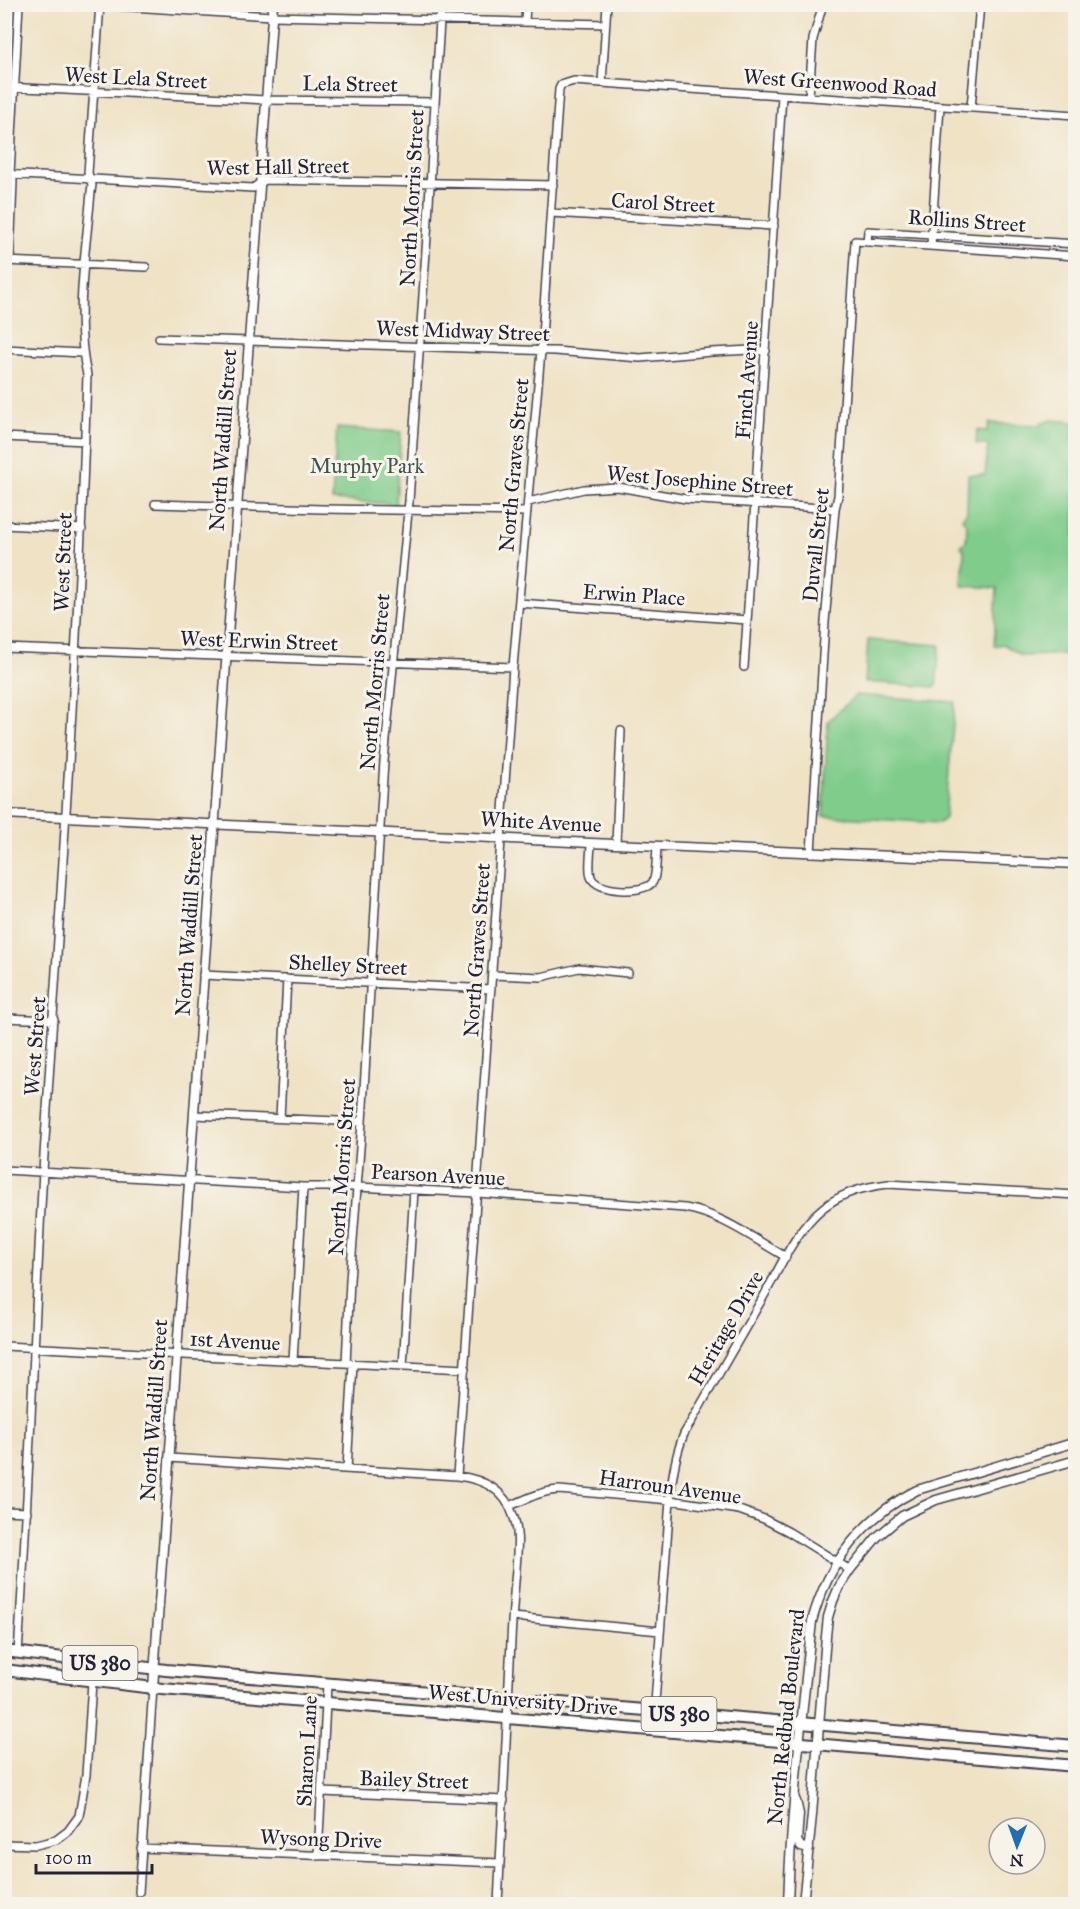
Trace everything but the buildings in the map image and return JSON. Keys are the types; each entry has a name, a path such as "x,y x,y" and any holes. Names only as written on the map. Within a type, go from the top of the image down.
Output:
{"highway":[{"name":"West University Drive","path":"4,1651 155,1669 1076,1746"},
{"name":"West University Drive","path":"4,1670 153,1688 1076,1766"}],"street":[{"path":"19,4 7,174 13,181 7,261 146,267"},
{"path":"86,4 272,16 606,24"},
{"name":"North Waddill Street","path":"139,1892 273,4"},
{"name":"North Morris Street","path":"347,1469 350,1280 384,761 407,510 441,4"},
{"path":"525,22 526,4"},
{"path":"602,83 607,4"},
{"path":"809,97 813,39 823,4"},
{"path":"971,108 980,4"},
{"name":"West Street","path":"18,1653 44,1172 76,651 87,375 82,353 81,312 92,192 88,173 100,5"},
{"name":"North Graves Street","path":"458,1476 513,667 541,351 559,89 561,85 574,81 602,83"},
{"name":"West Greenwood Road","path":"602,83 1076,115"},
{"name":"West Lela Street","path":"4,87 266,100"},
{"name":"Finch Avenue","path":"744,667 782,96"},
{"name":"Lela Street","path":"266,100 434,102"},
{"path":"931,246 940,106"},
{"name":"West Hall Street","path":"7,174 253,188 265,180 553,185"},
{"name":"Carol Street","path":"551,213 774,226"},
{"name":"Rollins Street","path":"867,242 868,231 1076,244"},
{"name":"Rollins Street","path":"855,241 1076,256"},
{"name":"Duvall Street","path":"811,853 825,622 838,496 855,241"},
{"name":"West Midway Street","path":"159,338 541,351 640,358 723,351 766,351"},
{"path":"5,349 82,353"},
{"path":"4,437 85,441"},
{"name":"West Josephine Street","path":"528,502 584,489 618,487 686,498 835,509"},
{"path":"155,504 527,512"},
{"path":"4,525 82,529"},
{"name":"Erwin Place","path":"519,603 747,620"},
{"name":"West Erwin Street","path":"4,648 513,667"},
{"path":"616,844 621,731"},
{"name":"White Avenue","path":"4,814 1076,864"},
{"path":"591,843 591,876 594,882 600,886 630,890 651,884 654,878 657,846"},
{"path":"492,975 542,977 579,968 628,973"},
{"name":"Shelley Street","path":"203,975 491,989"},
{"path":"280,1118 287,979"},
{"path":"4,1017 54,1020"},
{"path":"194,1114 362,1122"},
{"name":"Pearson Avenue","path":"4,1170 303,1187 357,1187 477,1193 665,1205 696,1210 717,1218 786,1257"},
{"name":"Heritage Drive","path":"652,1730 672,1472 676,1452 684,1434 799,1236 822,1209 845,1193 870,1186 888,1184 1076,1195"},
{"path":"293,1361 303,1187"},
{"path":"404,1366 414,1190"},
{"name":"1st Avenue","path":"4,1346 465,1369"},
{"name":"North Redbud Boulevard","path":"788,1905 798,1743 812,1621 817,1603 836,1562 867,1524 909,1494 940,1482 1076,1442"},
{"path":"169,1458 458,1476 478,1479 492,1486 510,1506 518,1539 498,1905"},
{"name":"North Redbud Boulevard","path":"803,1905 828,1617 839,1587 877,1537 914,1509 948,1496 1076,1460"},
{"name":"Harroun Avenue","path":"510,1506 548,1490 670,1500 739,1510 764,1519 789,1532 850,1570"},
{"path":"4,1511 27,1512"},
{"path":"513,1617 660,1631"},
{"path":"4,1844 36,1845 56,1840 68,1832 79,1816 86,1775 92,1682"},
{"name":"Sharon Lane","path":"318,1856 327,1684"},
{"name":"Bailey Street","path":"322,1792 504,1800"},
{"path":"794,1792 799,1814 797,1841 801,1847 809,1849"},
{"name":"Wysong Drive","path":"141,1848 500,1863"}],"green space":[{"path":"1051,420 1075,422 1075,654 1022,656 1003,644 994,646 997,588 962,586 964,550 961,546 966,541 967,525 962,518 967,512 968,475 985,475 988,445 976,444 977,430 987,431 989,423 1038,425"},
{"name":"Murphy Park","path":"337,428 401,432 396,504 332,500"},
{"path":"868,640 940,645 936,687 865,682"},
{"path":"856,695 955,702 945,818 939,823 823,816 828,721"}]}
